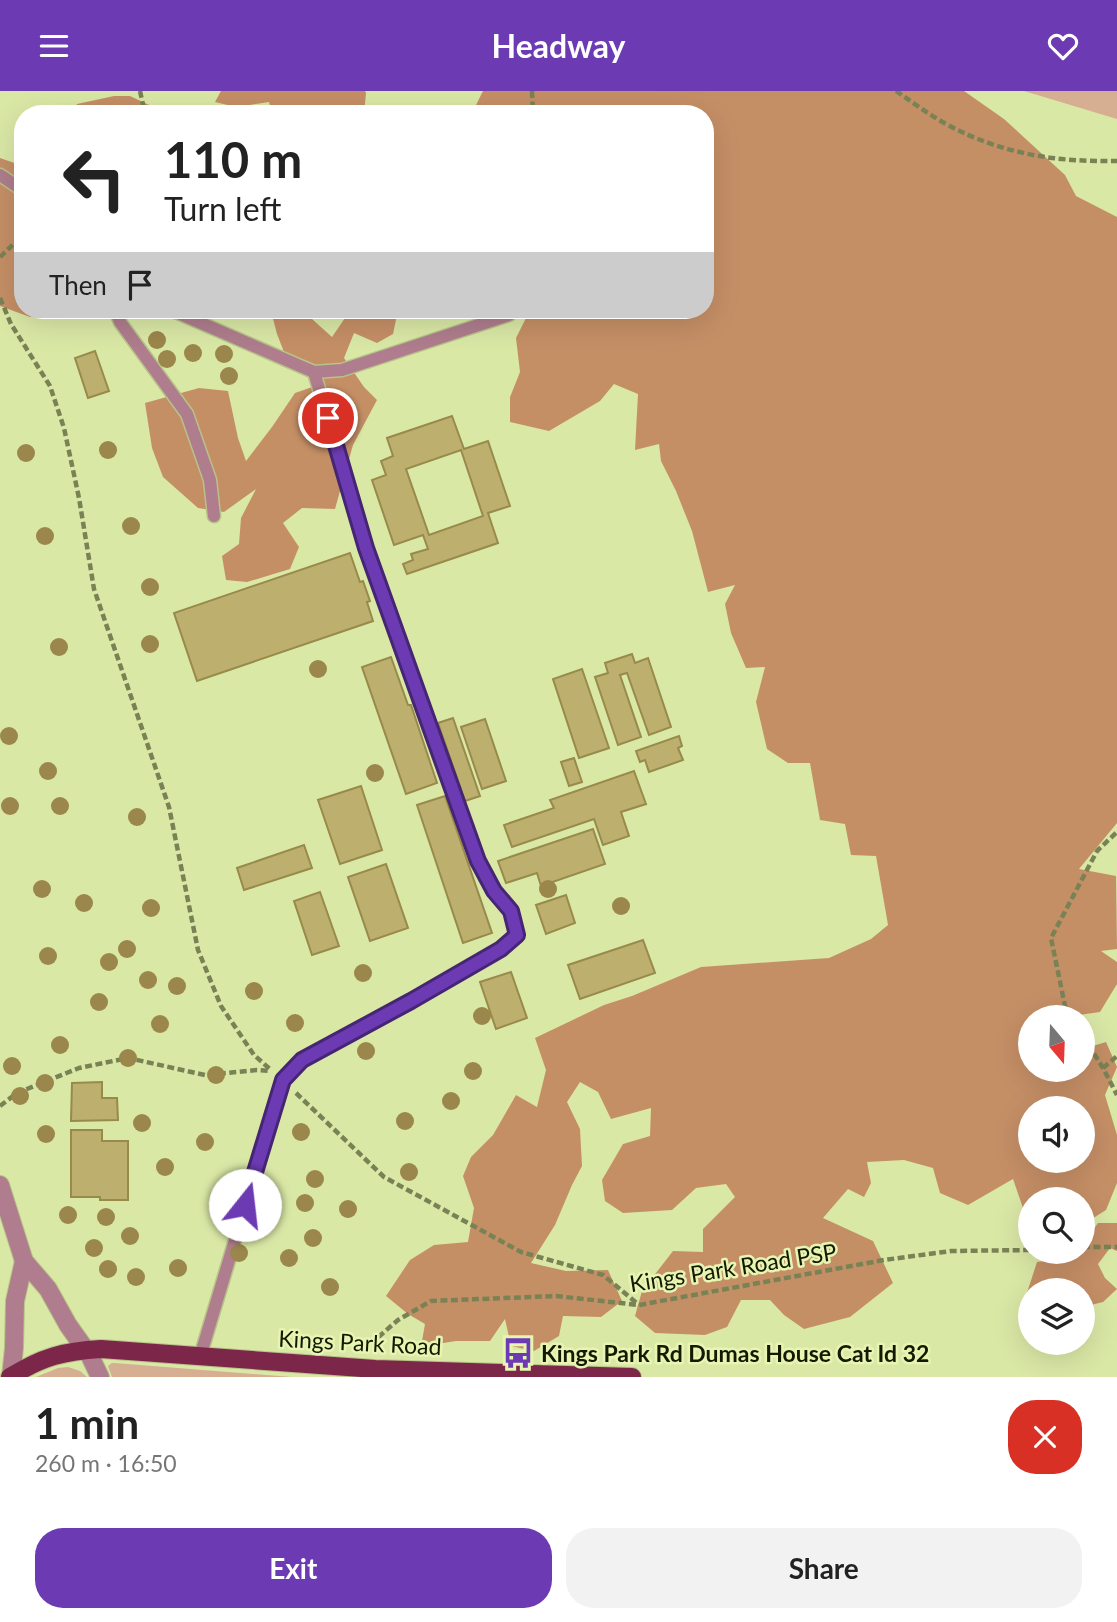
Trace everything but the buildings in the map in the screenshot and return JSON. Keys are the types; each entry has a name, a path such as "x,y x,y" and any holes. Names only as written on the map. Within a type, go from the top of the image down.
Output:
{"main road":[{"name":"Kings Park Road","path":"11,1377 38,1360 63,1353 101,1349 374,1369 632,1377"}],"street":[{"path":"0,1185 24,1261 48,1289 96,1366 100,1377"},
{"path":"11,1377 15,1301 24,1261"}],"lane":[{"path":"118,319 187,414 210,480 214,516"},
{"path":"191,319 314,372 342,370 497,319"},
{"path":"200,1357 283,1080 302,1060 501,949 517,935 511,911 494,891 478,861 366,548 314,372"}],"path":[{"path":"896,91 944,123 981,141 1019,153 1077,162 1117,161"},
{"path":"0,257 14,244"},
{"path":"0,298 11,324 50,386 64,428 94,589 169,807 198,950 221,1006 254,1055 272,1071 205,1075 128,1058 79,1068 17,1093 0,1106"},
{"path":"1065,1005 1051,938 1097,851 1117,832"},
{"path":"1096,1056 1117,1095"},
{"path":"1103,1067 1117,1056"},
{"path":"283,1080 384,1177 521,1252 603,1275 639,1305"},
{"path":"1095,1247 1117,1247"},
{"name":"Kings Park Road PSP","path":"375,1346 375,1340 398,1320 431,1301 556,1296 639,1305 884,1260 951,1251 1018,1250"}],"shaded area":[{"path":"221,91 366,93 365,105 270,105 269,102 228,105 215,102"},
{"path":"483,91 964,91 1004,119 1065,175 1076,196 1117,217 1117,823 1079,869 1116,876 1117,949 1101,951 1117,962 1117,984 1100,1012 1096,1013 1096,1005 1018,1005 1018,1082 1095,1082 1096,1045 1106,1042 1117,1067 1105,1095 1117,1135 1117,1183 1106,1210 1095,1217 1095,1187 1018,1187 1018,1194 1013,1179 968,1205 940,1193 933,1168 904,1160 867,1162 871,1183 864,1197 848,1189 823,1218 873,1241 893,1283 850,1317 804,1329 784,1315 770,1300 741,1300 727,1327 705,1335 655,1333 635,1316 642,1291 673,1251 703,1252 703,1229 735,1197 726,1184 696,1188 672,1210 623,1213 605,1201 602,1180 623,1144 650,1136 651,1108 611,1119 598,1092 580,1082 567,1102 580,1129 582,1166 555,1225 531,1263 566,1271 608,1270 622,1301 601,1317 563,1316 559,1336 534,1351 511,1346 505,1319 490,1341 437,1344 422,1341 425,1324 386,1296 410,1260 434,1245 468,1242 474,1208 463,1176 471,1157 493,1135 516,1095 537,1107 546,1070 535,1038 604,1005 701,967 829,958 871,939 888,925 876,856 851,855 845,824 820,820 810,763 788,763 767,749 756,702 765,667 746,668 731,633 725,604 735,585 708,592 692,531 661,461 659,444 635,450 638,394 614,384 600,401 549,431 510,422 510,397 520,372 516,338 526,319 714,319 714,105 476,105"},
{"path":"1024,91 1117,91 1117,119"},
{"path":"114,96 130,96 149,105 76,105"},
{"path":"0,158 14,163 14,311 0,306"},
{"path":"273,319 312,319 332,337 344,319 396,319 393,334 377,343 354,333 344,358 364,387 377,400 353,445 335,509 302,508 283,523 299,547 290,569 247,582 226,580 222,556 239,544 241,518 256,489 224,512 198,508 163,477 152,448 145,403 199,388 228,391 246,461 295,393 318,385 312,368 289,365"},
{"path":"1098,1223 1117,1223 1117,1251 1110,1248 1098,1264 1105,1278 1117,1289 1103,1302 1095,1304 1095,1278 1032,1278 1036,1264 1095,1264 1095,1227"},
{"path":"112,1363 292,1377 112,1377 108,1366"},
{"path":"68,1367 87,1377 36,1377 58,1368"}],"place":[{"name":"Kings Park Rd Dumas House Cat Id 32","path":"518,1353"}],"route":[{"path":"245,1205 283,1080 302,1060 501,949 517,935 511,911 494,891 478,861 366,548 328,418"}]}
